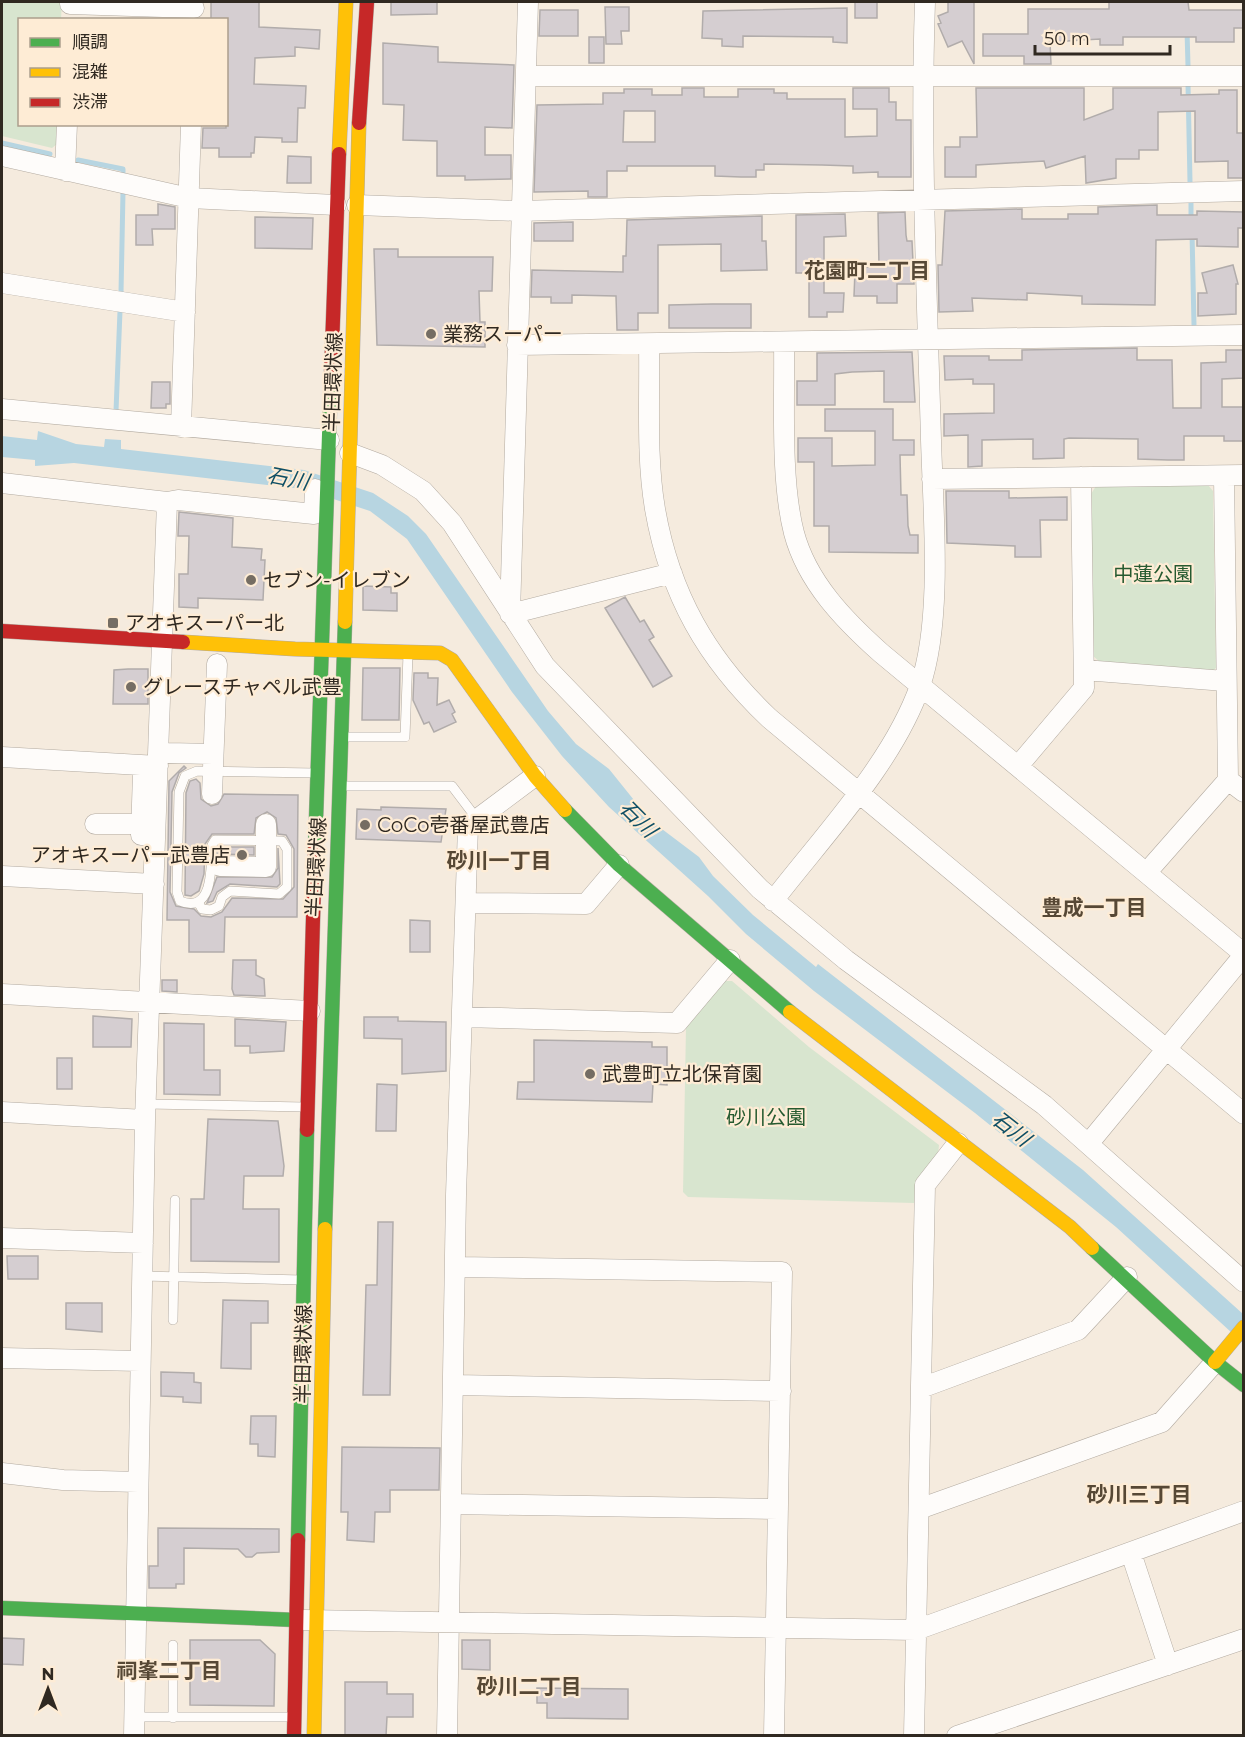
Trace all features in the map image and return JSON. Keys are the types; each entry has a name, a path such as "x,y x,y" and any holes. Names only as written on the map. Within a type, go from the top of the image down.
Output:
{"main road":[{"name":"半田環状線","path":"324,448 346,2"},
{"name":"半田環状線","path":"354,461 357,205 367,2"},
{"name":"半田環状線","path":"294,1736 302,1280 321,650 320,514"},
{"name":"半田環状線","path":"314,1736 315,1621 342,650 355,528"},
{"path":"2,631 321,650 440,653 452,660 536,776 573,819 619,865 795,1016 958,1143 1071,1227 1127,1277 1215,1362 1244,1385"},
{"path":"1215,1362 1244,1328"},
{"path":"2,1608 296,1620"}],"street":[{"path":"510,614 519,210 528,2"},
{"path":"773,901 878,769 921,684 931,635 933,606 932,479 922,76 925,2"},
{"path":"70,8 194,10"},
{"path":"526,76 1244,76"},
{"path":"65,171 67,126"},
{"path":"181,427 191,126"},
{"path":"2,156 189,198 336,205"},
{"path":"357,205 519,210 1244,191"},
{"path":"2,283 184,312"},
{"path":"517,345 1244,335"},
{"path":"784,342 788,494 794,533 804,558 832,605 854,628 1244,955 1089,1143"},
{"path":"649,344 653,488 662,540 688,614 721,668 769,718 1244,1114"},
{"path":"2,409 181,427 324,448 320,514 178,500 167,502 2,483"},
{"path":"355,528 354,461 382,465 423,491 452,524 545,666 773,901 846,960 1044,1105 1244,1282"},
{"path":"932,479 1234,476 1225,681 1228,780 1147,872"},
{"path":"1019,765 1084,688 1081,477"},
{"path":"96,824 141,830 156,764 164,717 163,641 167,502"},
{"path":"510,614 672,573"},
{"path":"212,794 217,664"},
{"path":"1084,670 1225,681"},
{"path":"2,757 156,764 213,762"},
{"path":"135,1726 140,1361 156,764"},
{"path":"447,1736 456,1267 468,826 503,794 536,776"},
{"path":"1228,780 1244,792"},
{"path":"220,866 266,867 266,832"},
{"path":"467,903 586,904 619,865"},
{"path":"2,876 154,884"},
{"path":"462,1017 677,1023 730,960"},
{"path":"2,994 310,1011"},
{"path":"2,1112 146,1112"},
{"path":"914,1736 925,1185 958,1143"},
{"path":"2,1238 143,1243"},
{"path":"456,1267 782,1272 774,1736"},
{"path":"921,1388 1078,1330 1127,1277"},
{"path":"2,1358 140,1361"},
{"path":"919,1509 1162,1422 1215,1362"},
{"path":"454,1385 781,1390"},
{"path":"2,1473 63,1480 138,1482"},
{"path":"451,1504 778,1509"},
{"path":"296,1620 916,1630 1244,1512"},
{"path":"1131,1553 1168,1665"},
{"path":"957,1736 1244,1639"}],"lane":[{"path":"340,737 405,737 408,652"},
{"path":"198,902 202,909 211,910 219,906 222,897 230,891 279,894 284,892 287,887 287,849 282,841 266,832 215,840 212,845 209,889 198,902 188,904 180,901 177,892 179,792 185,776 213,762 317,773"},
{"path":"339,786 452,786 477,819"},
{"path":"146,1112 307,1107"},
{"path":"173,1320 175,1200"},
{"path":"142,1276 302,1280"},
{"path":"172,1645 172,1718"},
{"path":"135,1726 144,1715 172,1718 294,1718"}],"green space":[{"path":"2,2 62,2 61,18 18,18 18,126 58,126 57,144 52,148 2,136"},
{"name":"中蓮公園","path":"1208,485 1213,491 1216,668 1211,672 1101,663 1092,655 1091,494 1096,486"},
{"name":"砂川公園","path":"723,981 732,981 809,1047 939,1145 938,1154 914,1203 688,1197 683,1192 686,1027"}],"water":[{"name":"石川","path":"38,431 76,444 104,447 105,439 121,440 121,449 304,470 373,493 408,516 426,534 548,711 576,744 609,769 650,820 699,857 713,876 753,915 816,967 818,964 1083,1170 1243,1314 1243,1343 1116,1227 975,1113 814,991 746,934 708,896 609,807 562,756 512,692 407,539 370,511 303,489 74,463 35,466 35,460 2,457 2,436 37,440"}],"building":[{"path":"211,2 259,2 259,27 320,30 319,49 295,47 295,56 255,58 254,84 306,86 305,108 298,108 297,142 282,142 282,138 255,137 254,153 251,153 251,157 219,157 219,148 202,148 203,128 226,128 228,126 228,18 211,18"},
{"path":"391,2 437,2 437,14 391,15"},
{"path":"855,2 877,2 877,18 855,18"},
{"path":"948,2 974,2 974,64 962,41 948,47 938,24 941,23 938,16 948,12"},
{"path":"1109,2 1188,2 1189,10 1244,10 1244,28 1234,28 1234,42 1196,42 1196,37 1123,37 1123,45 1100,45 1100,39 1050,42 1051,64 1024,64 1024,56 983,56 983,34 1028,34 1028,9 1109,9"},
{"path":"605,7 629,7 629,31 621,31 622,44 606,44"},
{"path":"847,8 847,43 833,42 833,37 743,36 743,47 722,46 722,39 702,38 703,11"},
{"path":"540,10 578,10 578,36 539,36"},
{"path":"589,37 604,37 604,63 589,63"},
{"path":"383,43 438,47 438,62 514,65 512,128 485,127 485,155 511,155 511,179 465,180 465,176 437,176 437,141 403,140 404,105 383,104"},
{"path":"682,88 704,88 704,97 738,97 738,89 774,89 774,93 787,93 787,99 845,99 845,137 877,136 877,109 853,109 853,88 889,88 889,102 896,102 896,120 911,120 911,177 878,177 878,172 853,173 853,166 764,164 764,170 756,170 756,177 741,177 715,176 715,166 627,166 627,171 607,171 607,197 588,197 588,191 534,192 537,105 603,104 603,93 624,93 624,89 652,89 652,95 682,95","holes":["624,111 655,111 655,142 623,142"]},
{"path":"976,88 1084,88 1084,120 1113,109 1113,88 1181,88 1181,95 1219,94 1219,90 1237,90 1237,133 1244,133 1244,178 1228,178 1228,161 1195,162 1195,111 1158,112 1158,150 1139,150 1139,159 1116,159 1116,178 1086,183 1085,156 1046,168 1044,161 976,165 976,177 945,177 945,147 960,147 960,137 977,137"},
{"path":"288,156 311,157 311,183 287,183"},
{"path":"158,204 175,207 175,229 152,229 153,245 136,245 136,215 158,215"},
{"path":"1157,205 1157,215 1197,215 1197,211 1244,212 1244,228 1238,228 1238,247 1197,246 1197,239 1156,240 1155,305 1082,304 1082,296 1027,293 1027,300 972,298 973,311 939,312 938,265 942,265 945,211 1022,209 1022,219 1068,219 1068,214 1098,214 1098,207"},
{"path":"905,212 907,241 912,241 914,284 897,284 897,303 877,303 877,296 854,296 855,271 860,272 860,267 879,267 878,213"},
{"path":"845,214 846,236 824,237 824,293 844,293 843,312 827,312 827,317 809,317 809,273 796,273 796,215"},
{"path":"762,216 762,241 766,241 767,270 721,271 721,244 658,245 658,313 638,313 638,330 617,330 616,296 572,295 572,303 551,303 551,297 531,297 532,270 623,272 627,220"},
{"path":"255,217 313,218 312,249 255,248"},
{"path":"573,222 573,241 534,241 534,223"},
{"path":"374,249 398,249 398,257 493,257 492,291 479,291 480,322 485,322 485,347 377,345"},
{"path":"1233,265 1238,284 1236,284 1236,314 1198,316 1198,293 1207,293 1202,273"},
{"path":"751,304 751,328 669,328 669,305"},
{"path":"1137,348 1137,360 1172,360 1173,408 1201,408 1201,363 1226,362 1226,350 1244,350 1244,378 1222,379 1222,407 1244,407 1244,441 1224,441 1224,436 1184,436 1184,460 1168,460 1138,459 1138,439 1069,438 1064,439 1064,458 1033,459 1033,439 982,440 982,466 968,467 968,435 944,436 944,414 994,413 994,384 973,384 973,379 945,380 944,356 989,356 989,360 1022,360 1022,350"},
{"path":"912,352 915,402 884,402 884,371 835,374 835,405 797,405 797,381 817,381 817,353"},
{"path":"152,382 170,382 170,404 166,404 166,408 151,408"},
{"path":"825,409 893,409 893,440 914,440 914,455 900,455 901,495 907,495 908,526 910,535 918,535 918,553 829,552 829,526 814,526 814,462 798,462 798,438 832,438 832,466 875,465 875,431 825,431"},
{"path":"946,491 1009,491 1009,498 1067,497 1067,520 1040,520 1041,557 1015,557 1015,546 947,543"},
{"path":"179,512 233,518 232,547 262,549 261,560 265,560 263,600 198,598 198,608 179,607 179,574 188,574 189,536 178,536"},
{"path":"363,586 391,587 391,593 397,593 397,611 363,610"},
{"path":"625,597 640,622 644,620 654,637 649,640 672,676 653,687 605,608"},
{"path":"363,668 400,668 399,720 362,720"},
{"name":"グレースチャペル武豊","path":"148,669 148,704 113,704 114,670"},
{"path":"414,673 428,673 428,678 438,678 437,705 449,700 455,712 452,714 456,722 434,732 429,722 424,724 413,700"},
{"path":"184,766 186,768 179,773 172,792 170,892 176,906 194,909 201,916 211,917 222,912 232,898 283,899 294,887 294,849 286,835 278,834 276,818 267,812 256,818 254,834 212,834 205,844 204,874 199,891 191,896 185,895 186,793 190,781 196,779 200,783 201,799 211,806 218,804 224,794 298,795 297,917 225,917 224,952 189,952 189,920 167,920 169,781"},
{"path":"381,807 446,809 441,842 356,839 357,809 381,810"},
{"path":"219,847 254,847 254,855 218,854"},
{"path":"278,848 280,884 277,887 230,884 217,892 213,901 207,903 217,877 272,877 278,868"},
{"path":"410,920 430,921 430,952 410,952"},
{"path":"233,960 256,960 256,975 264,979 265,996 234,995 232,989"},
{"path":"162,980 177,980 177,992 162,991"},
{"path":"93,1016 132,1019 131,1047 93,1047"},
{"path":"364,1017 398,1017 398,1021 446,1022 446,1071 402,1074 402,1039 364,1038"},
{"path":"235,1019 286,1022 284,1051 250,1053 250,1046 235,1046"},
{"path":"164,1023 204,1024 204,1070 220,1070 220,1095 164,1094"},
{"path":"534,1040 652,1042 652,1047 667,1047 667,1085 653,1084 652,1102 517,1099 518,1082 534,1082"},
{"path":"57,1058 72,1058 72,1089 57,1089"},
{"path":"377,1084 397,1085 396,1131 376,1131"},
{"path":"208,1119 278,1121 284,1166 283,1176 244,1176 243,1209 279,1209 279,1262 191,1261 191,1199 204,1199"},
{"path":"378,1222 393,1222 390,1395 363,1395 366,1285 377,1285"},
{"path":"7,1256 38,1256 38,1279 8,1279"},
{"path":"223,1300 268,1301 268,1323 251,1323 251,1369 221,1368"},
{"path":"66,1303 102,1303 102,1332 66,1329"},
{"path":"161,1372 194,1373 194,1382 201,1383 201,1403 183,1402 183,1397 161,1396"},
{"path":"251,1416 276,1416 275,1457 258,1456 258,1444 250,1444"},
{"path":"342,1447 440,1448 439,1490 390,1490 390,1512 375,1512 374,1542 347,1540 348,1512 341,1512"},
{"path":"158,1528 279,1529 279,1552 257,1553 252,1557 246,1557 238,1549 184,1548 184,1584 176,1584 176,1588 149,1588 149,1566 158,1566"},
{"path":"2,1638 24,1639 23,1665 2,1664"},
{"path":"190,1640 260,1640 275,1654 274,1706 190,1705"},
{"path":"462,1640 490,1640 490,1670 462,1669"},
{"path":"345,1682 387,1682 387,1694 413,1694 413,1717 387,1717 386,1736 345,1736"},
{"path":"537,1688 628,1689 628,1719 547,1718 547,1703 537,1703"}],"waterway":[{"path":"1187,30 1188,66"},
{"path":"1188,84 1190,182"},
{"path":"2,143 50,154"},
{"path":"78,160 123,169 123,176"},
{"path":"121,293 123,192"},
{"path":"1191,200 1191,220"},
{"path":"1192,232 1194,325"},
{"path":"116,411 120,311"}],"traffic: fast":[{"path":"315,849 331,375"},
{"path":"325,1229 345,622"},
{"path":"565,810 619,865 790,1012"},
{"path":"298,1540 307,1130"},
{"path":"1092,1248 1215,1362 1244,1385"},
{"path":"2,1608 296,1620"}],"traffic: slow":[{"path":"339,154 346,2"},
{"path":"345,622 359,123"},
{"path":"183,642 295,649 440,653 452,660 535,776 565,810"},
{"path":"790,1012 1070,1227 1092,1248"},
{"path":"314,1736 325,1229"},
{"path":"1215,1362 1244,1327"}],"traffic: jam":[{"path":"359,123 367,2"},
{"path":"331,375 339,154"},
{"path":"2,631 183,642"},
{"path":"307,1130 315,849"},
{"path":"294,1736 298,1540"}],"place":[{"name":"業務スーパー","path":"431,334"},
{"name":"セブン-イレブン","path":"251,580"},
{"name":"アオキスーパー北","path":"113,623"},
{"name":"グレースチャペル武豊","path":"131,687"},
{"name":"CoCo壱番屋武豊店","path":"365,825"},
{"name":"アオキスーパー武豊店","path":"242,855"},
{"name":"武豊町立北保育園","path":"590,1074"}],"district":[{"name":"花園町二丁目","path":"867,271"},
{"name":"砂川一丁目","path":"499,861"},
{"name":"豊成一丁目","path":"1094,908"},
{"name":"砂川三丁目","path":"1139,1495"},
{"name":"祠峯二丁目","path":"169,1671"},
{"name":"砂川二丁目","path":"529,1687"}]}
